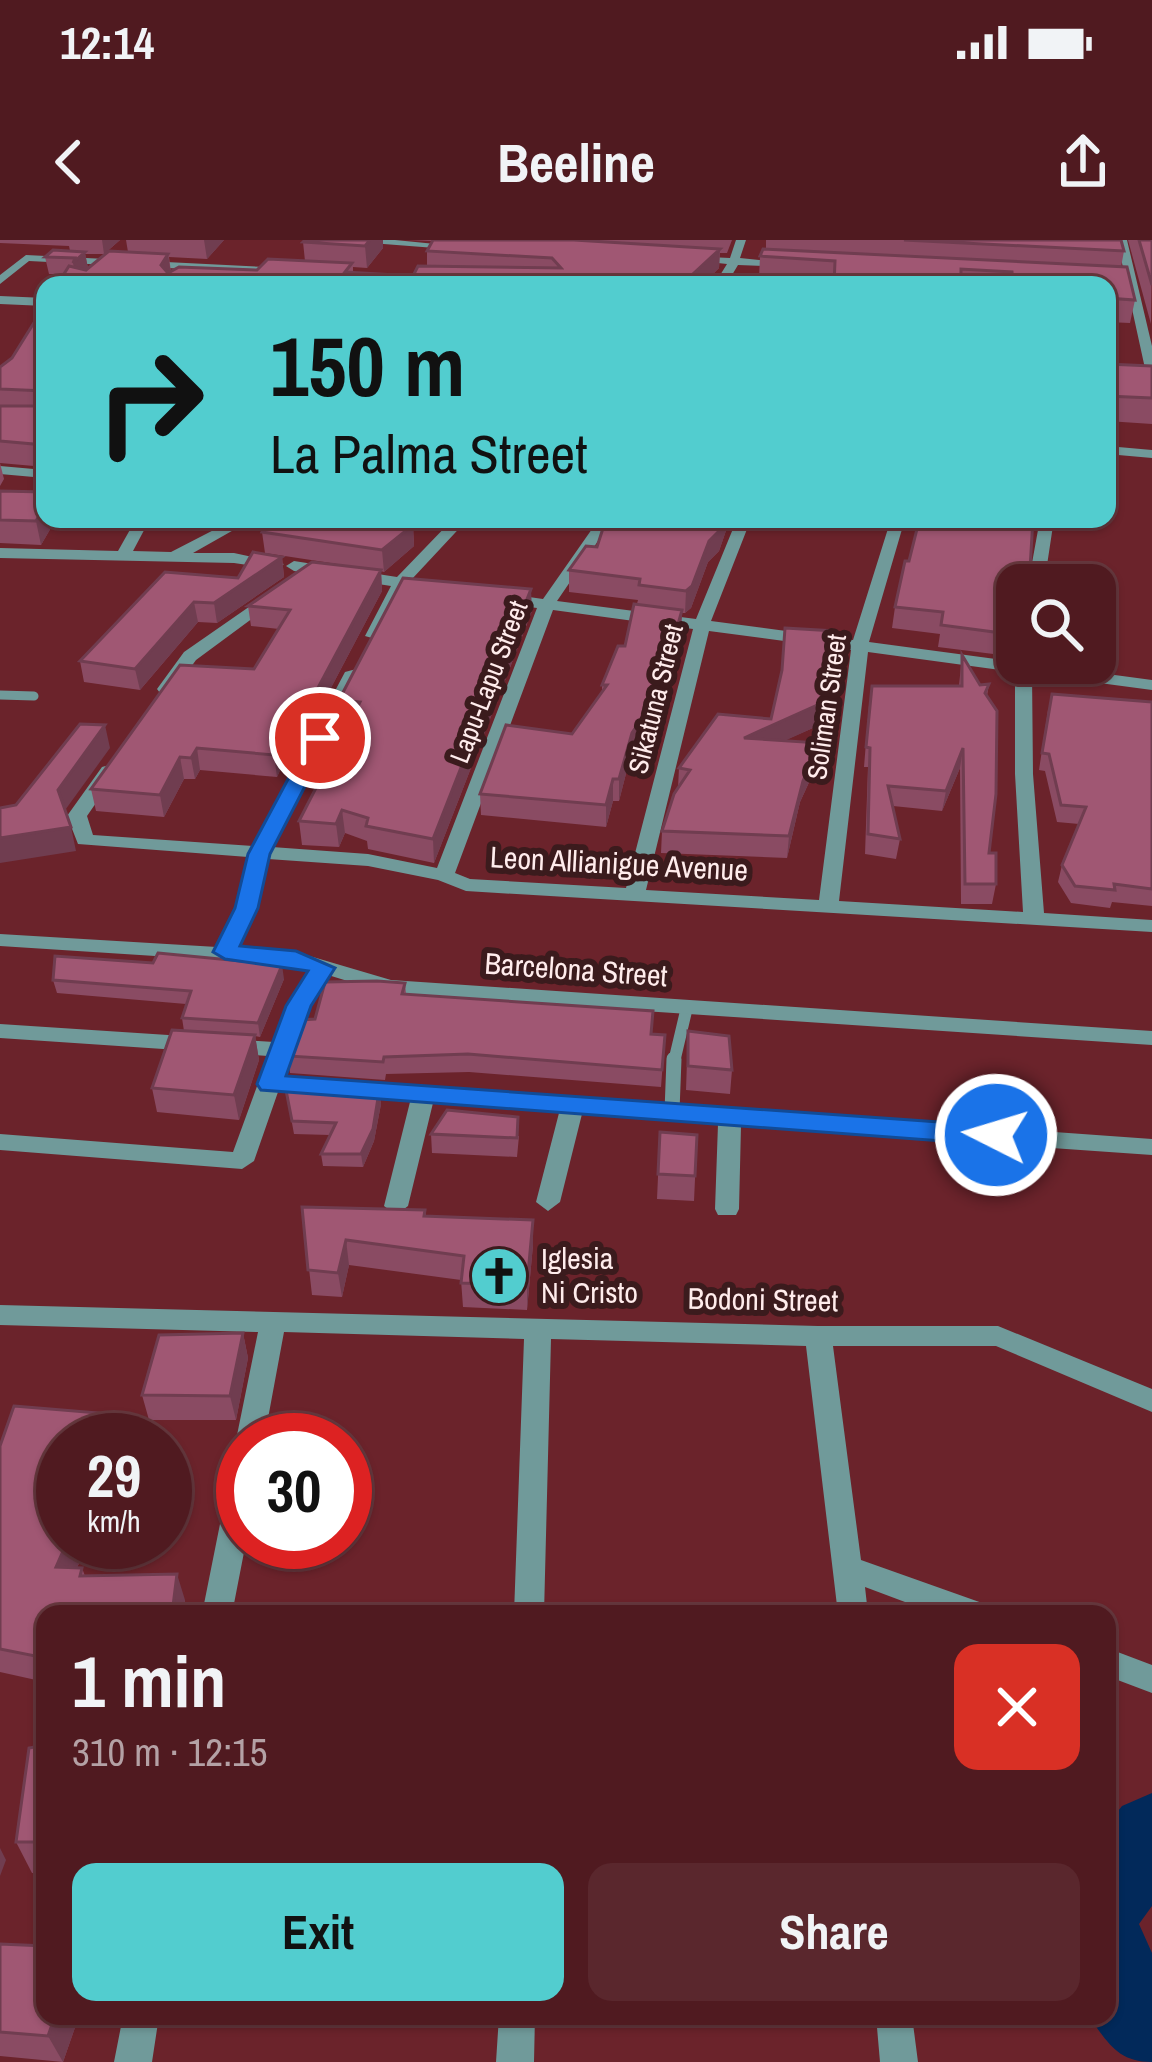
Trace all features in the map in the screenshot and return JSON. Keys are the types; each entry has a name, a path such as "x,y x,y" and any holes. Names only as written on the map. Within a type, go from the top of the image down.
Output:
{"street":[{"path":"337,240 477,248"},
{"path":"725,276 741,240"},
{"path":"1121,240 1151,366"},
{"path":"345,260 360,241"},
{"path":"96,273 126,246"},
{"path":"0,280 26,258 185,271 293,272"},
{"path":"664,258 804,265"},
{"path":"1116,281 1128,282"},
{"path":"0,300 36,302"},
{"path":"1116,451 1152,454"},
{"path":"0,470 36,474"},
{"path":"10,488 21,472"},
{"path":"123,556 138,528"},
{"path":"175,556 229,528"},
{"path":"225,952 246,908 259,854 400,583 452,528"},
{"name":"Lapu-Lapu Street","path":"444,875 547,604 601,528"},
{"name":"Sikatuna Street","path":"634,897 702,624 740,528"},
{"name":"Soliman Street","path":"828,906 860,646 895,528"},
{"path":"1040,564 1046,528"},
{"path":"0,553 175,556 302,568 444,590"},
{"path":"152,709 190,656 302,568"},
{"path":"485,596 996,662"},
{"path":"1116,679 1152,685"},
{"path":"1023,684 1034,919"},
{"name":"Leon Allianigue Avenue","path":"115,763 77,816 85,840 368,860 444,875 466,885 1152,926"},
{"name":"Barcelona Street","path":"0,940 296,959 390,987 1152,1038"},
{"path":"0,1142 242,1161 298,1006 322,968"},
{"path":"0,1031 282,1050"},
{"path":"270,1084 1152,1148"},
{"path":"396,1206 424,1094"},
{"path":"548,1202 573,1103"},
{"path":"727,1209 730,1114"},
{"name":"Bodoni Street","path":"2,1321 273,1321 818,1336 998,1336 1152,1401"},
{"path":"255,1413 273,1321"},
{"path":"529,1605 538,1327"},
{"path":"818,1336 852,1605"},
{"path":"848,1568 949,1605"},
{"path":"220,1605 226,1569"},
{"path":"1116,1665 1152,1678"},
{"path":"133,2062 139,2025"},
{"path":"515,2062 517,2025"},
{"path":"895,2025 899,2062"}],"lane":[{"path":"0,694 34,696"},
{"path":"672,1111 674,1057 687,1007"}],"building":[{"path":"305,240 370,240 365,246"},
{"path":"433,240 574,240 720,249 691,276 413,276 418,266 561,268 552,258 427,251"},
{"path":"904,240 1121,240 1124,251"},
{"path":"1139,240 1152,240 1152,285"},
{"path":"763,249 1127,267 1135,300 1116,299 1116,276 1012,276 1012,272 961,269 961,276 834,276 835,261 760,256"},
{"path":"53,250 85,252 73,263 75,258 45,257"},
{"path":"109,251 168,254 161,265 168,273 179,267 257,270 268,259 352,263 345,272 413,276 63,276 69,266 86,270"},
{"path":"36,319 36,391 0,389 0,367 12,358"},
{"path":"1116,364 1152,366 1152,398 1116,396"},
{"path":"0,406 36,406 36,444 0,441"},
{"path":"0,491 36,492 36,521 0,520"},
{"path":"264,528 409,528 382,550 262,532"},
{"path":"603,528 721,528 709,541 686,591 639,585 640,579 569,570 586,546 597,547"},
{"path":"1032,528 1030,564 996,564 996,632 941,625 943,612 895,607 917,529"},
{"path":"253,552 282,557 214,603 194,602 135,669 80,661 165,572 238,578"},
{"path":"312,562 381,570 312,699 301,698 274,755 197,748 191,758 180,757 160,795 91,789 180,665 254,669 290,610 248,606"},
{"path":"403,578 531,589 433,839 366,826 368,818 342,810 336,824 299,821 360,702 339,700"},
{"path":"634,604 682,610 659,693 632,733 606,805 480,794 506,725 572,734 607,685 602,685 618,646 625,646"},
{"path":"785,628 835,631 824,702 744,738 820,743 803,781 789,836 662,831 674,794 690,770 679,768 718,714 771,719"},
{"path":"962,655 980,685 989,684 985,693 997,711 996,794 989,853 996,853 996,884 965,884 963,748 946,791 888,786 900,839 868,834 870,748 866,747 872,686 962,686"},
{"path":"1052,694 1152,702 1152,889 1075,886 1062,865 1086,807 1061,805 1049,754 1042,753"},
{"path":"80,724 105,725 58,790 71,827 0,838 0,808 16,805"},
{"path":"158,953 282,965 258,1023 182,1018 191,991 53,980 55,956 153,963"},
{"path":"325,982 405,983 402,994 653,1011 651,1034 665,1035 662,1070 468,1054 384,1057 383,1062 288,1056 300,1020 315,1019"},
{"path":"172,1030 255,1035 234,1095 152,1088"},
{"path":"688,1031 729,1036 732,1070 688,1066"},
{"path":"285,1085 379,1092 373,1129 361,1154 321,1154 336,1123 292,1121"},
{"path":"447,1110 518,1117 517,1138 431,1134"},
{"path":"660,1132 697,1135 695,1176 658,1174"},
{"path":"302,1207 425,1210 424,1216 533,1220 527,1285 461,1283 464,1256 346,1240 338,1273 308,1270"},
{"path":"243,1333 230,1396 142,1395 159,1335"},
{"path":"14,1406 99,1413 36,1413 36,1569 82,1569 80,1576 177,1574 173,1605 36,1605 36,1656 0,1649 0,1446"},
{"path":"36,1747 36,1842 16,1842 29,1748"},
{"path":"0,1944 36,1946 36,2025 52,2025 48,2036 0,2032"}],"waterway":[{"path":"1116,1883 1152,1835"},
{"path":"1116,1979 1152,2025"}],"place":[{"name":"Iglesia Ni Cristo","path":"499,1276"}],"route":[{"path":"320,738 259,854 246,908 225,952 296,959 322,968 298,1006 270,1084 996,1135"}]}
